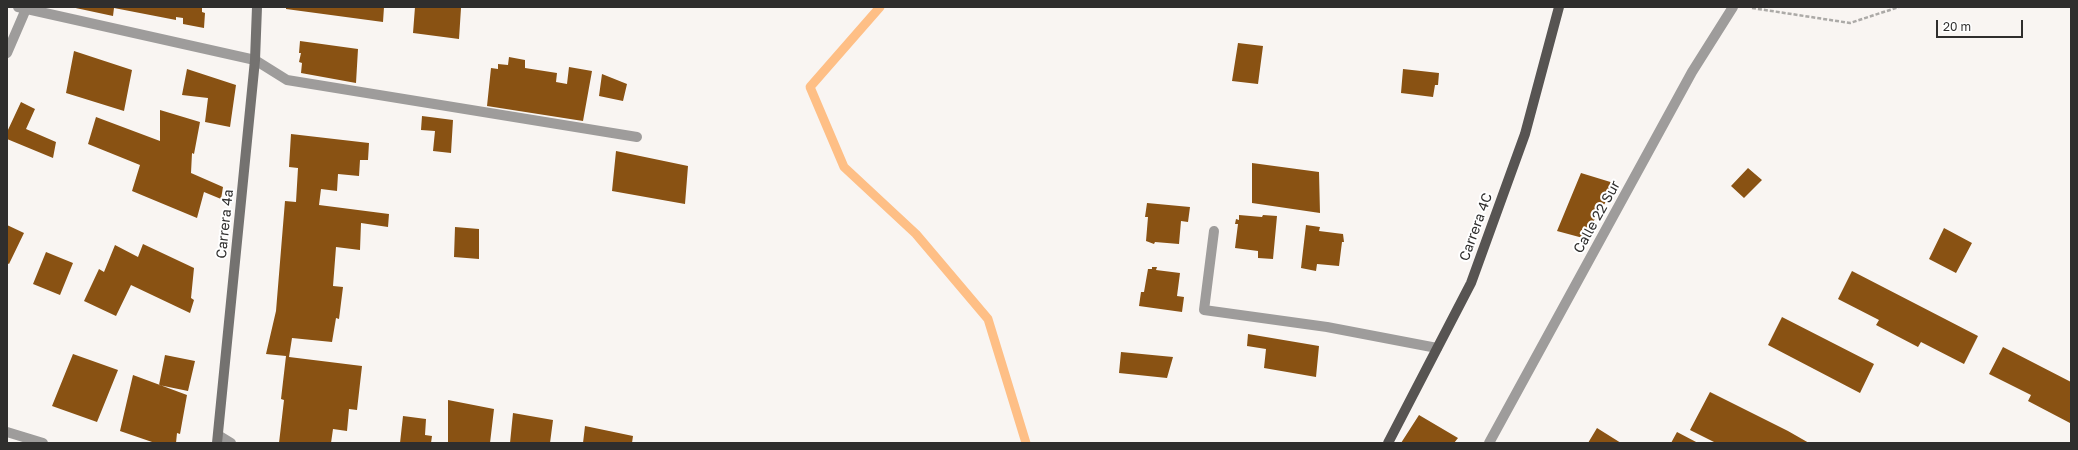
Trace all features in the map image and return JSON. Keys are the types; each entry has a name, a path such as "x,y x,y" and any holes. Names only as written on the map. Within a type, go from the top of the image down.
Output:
{"main road":[{"name":"Carrera 4C","path":"1388,443 1471,282 1525,134 1559,7"}],"street":[{"name":"Carrera 4ª","path":"218,439 255,60 257,7"},
{"name":"Calle 22 Sur","path":"1489,443 1692,72 1733,7"},
{"path":"7,52 22,8 255,60 287,80 637,137"},
{"path":"1214,231 1204,310 1326,327 1437,348"},
{"path":"7,432 43,443"},
{"path":"218,439 231,443"}],"path":[{"path":"1751,8 1850,23 1899,7"}],"building":[{"path":"71,7 202,7 202,12 205,13 204,28 183,24 183,18 176,17 176,20 114,8 113,16"},
{"path":"286,7 384,7 383,22 286,9"},
{"path":"415,7 461,8 459,39 413,33"},
{"path":"300,41 358,49 356,83 301,73 302,63 299,62 301,53 299,53"},
{"path":"1238,43 1263,46 1258,84 1232,81"},
{"path":"74,51 132,70 124,111 66,93"},
{"path":"509,57 525,60 525,68 557,73 556,82 567,84 569,67 592,71 583,121 487,106 491,68 498,69 498,64 508,65"},
{"path":"187,69 236,85 230,127 205,122 208,98 182,95"},
{"path":"1403,69 1439,73 1438,85 1435,85 1433,97 1401,93"},
{"path":"602,74 627,84 623,101 599,96"},
{"path":"21,102 35,109 26,129 56,142 53,158 7,139 7,132"},
{"path":"160,110 200,122 194,154 192,153 191,173 223,187 221,199 204,192 197,218 132,191 140,165 88,144 96,117 160,141"},
{"path":"422,116 453,120 451,153 433,151 435,131 421,130"},
{"path":"291,134 369,143 368,160 360,160 359,176 338,174 337,191 321,189 319,205 389,214 388,227 361,223 360,250 336,247 333,286 343,287 339,319 336,318 332,342 292,338 289,357 362,366 357,410 349,409 347,431 333,429 331,443 279,443 284,400 281,399 286,356 266,354 276,311 285,201 296,202 298,168 289,167"},
{"path":"616,151 688,166 685,204 612,191"},
{"path":"1252,163 1319,172 1320,213 1252,203"},
{"path":"1748,168 1762,180 1744,198 1731,186"},
{"path":"1581,173 1617,184 1583,238 1557,231"},
{"path":"1147,203 1190,207 1188,222 1181,221 1179,244 1155,242 1154,244 1146,241 1148,217 1145,217"},
{"path":"1239,215 1262,217 1263,215 1277,216 1273,259 1258,258 1258,251 1235,248 1238,224 1235,224 1236,219 1239,220"},
{"path":"7,225 24,233 9,264 7,263"},
{"path":"1306,225 1320,227 1319,231 1343,234 1344,242 1342,242 1339,266 1317,264 1316,271 1301,268"},
{"path":"455,227 479,229 479,259 454,257"},
{"path":"1944,228 1972,243 1956,273 1929,259"},
{"path":"143,244 194,268 191,298 194,300 190,313 131,285 116,316 84,301 99,269 104,272 115,245 138,257"},
{"path":"46,252 73,263 60,295 33,284"},
{"path":"1152,267 1157,267 1156,270 1180,273 1177,296 1184,297 1182,312 1139,306 1141,292 1144,292 1148,269 1152,269"},
{"path":"1852,271 1978,336 1964,364 1921,342 1918,347 1876,325 1879,320 1838,299"},
{"path":"1782,317 1874,364 1860,393 1768,345"},
{"path":"1248,334 1319,346 1316,377 1264,368 1266,349 1247,346"},
{"path":"2003,347 2071,382 2070,423 2028,401 2031,395 1989,374"},
{"path":"1121,352 1173,357 1167,378 1119,373"},
{"path":"73,354 118,370 97,422 52,406"},
{"path":"165,355 195,361 188,391 159,385"},
{"path":"133,375 187,395 180,434 177,433 176,443 155,443 120,431"},
{"path":"1710,392 1809,443 1716,443 1690,430"},
{"path":"448,400 494,409 490,443 448,443"},
{"path":"513,413 553,420 550,443 510,443"},
{"path":"1419,415 1458,438 1454,443 1401,443"},
{"path":"403,416 426,419 425,435 432,436 431,443 400,443"},
{"path":"585,426 633,436 632,443 583,443"},
{"path":"1597,428 1621,443 1588,443"},
{"path":"1677,432 1698,443 1671,443"}],"waterway":[{"path":"880,7 810,87 844,167 916,234 988,319 1026,443"}]}
